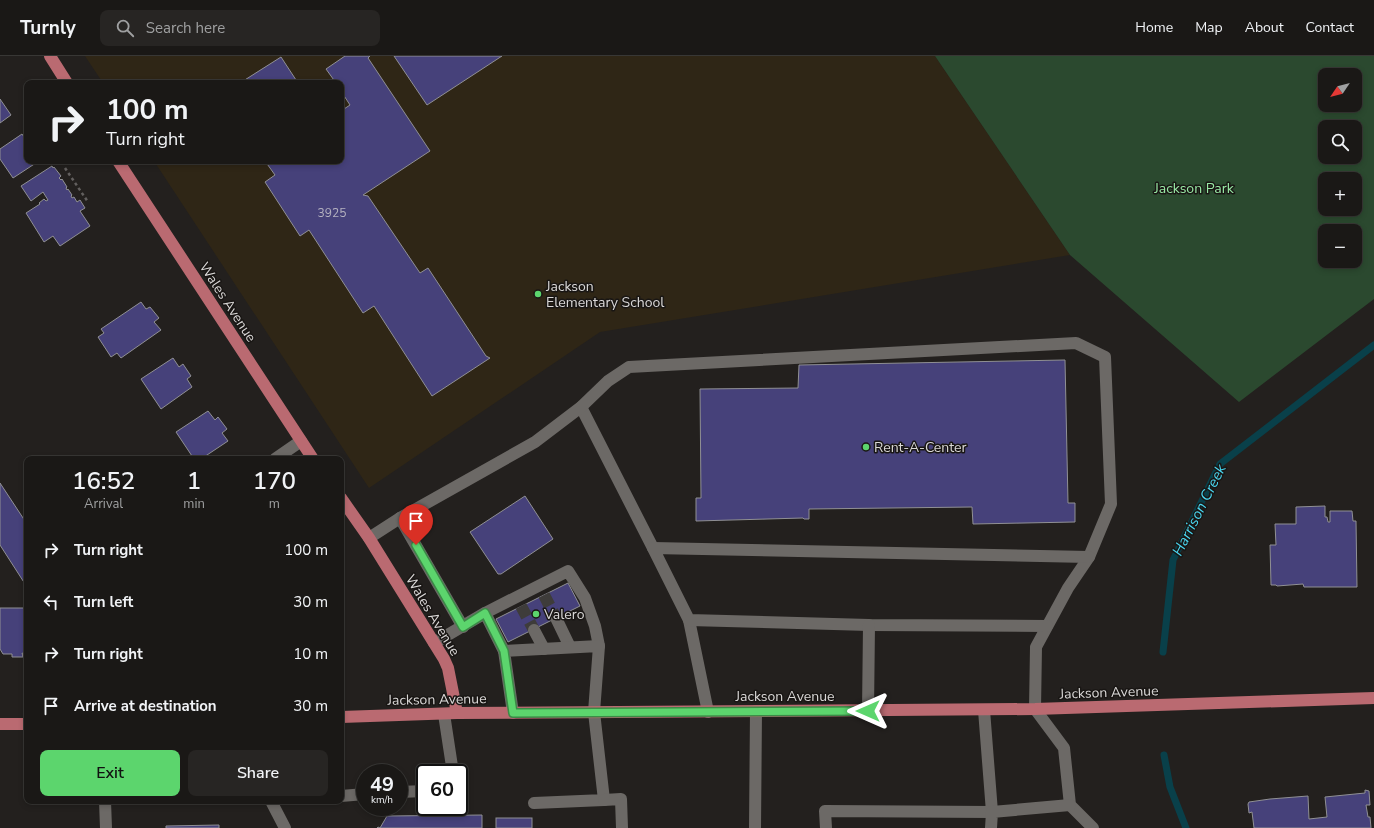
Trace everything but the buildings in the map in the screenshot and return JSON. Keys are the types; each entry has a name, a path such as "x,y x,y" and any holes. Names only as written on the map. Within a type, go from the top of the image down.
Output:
{"main road":[{"path":"50,56 65,80"},
{"name":"Wales Avenue","path":"120,164 312,456"},
{"name":"Wales Avenue","path":"344,502 369,538 444,659 448,668 457,713"},
{"name":"Jackson Avenue","path":"344,717 457,713 984,710 1374,698"},
{"path":"0,724 24,724"}],"street":[{"path":"369,538 400,518 535,442 581,407 608,381 629,367 1076,343 1105,357 1111,504 1089,557 1068,588 1036,647 1035,709 1064,748 1070,805 1093,828"},
{"path":"581,407 689,620 708,712"},
{"path":"279,456 301,441"},
{"path":"400,518 463,627"},
{"path":"653,548 1089,557"},
{"path":"434,643 485,613 519,602 542,590 568,571 586,598 595,626 599,646 594,712 604,800"},
{"path":"485,613 504,651 513,713"},
{"path":"556,618 570,647"},
{"path":"689,620 869,625 1047,626"},
{"path":"868,711 869,625"},
{"path":"534,630 544,649"},
{"path":"504,651 599,646"},
{"path":"984,710 992,812 991,828"},
{"path":"755,828 756,711"},
{"path":"444,714 452,764"},
{"path":"344,796 356,795"},
{"path":"534,803 621,798 622,828"},
{"path":"105,804 106,828"},
{"path":"272,804 285,828"},
{"path":"826,828 825,811 992,812 1070,805"}],"path":[{"path":"65,168 88,202"}],"shaded area":[{"name":"Jackson Elementary School","path":"85,56 935,56 1070,255 600,332 369,488 156,164 344,164 344,80 101,80"}],"green space":[{"name":"Jackson Park","path":"935,56 1374,56 1374,299 1239,402 1070,255"}],"waterway":[{"name":"Harrison Creek","path":"1163,652 1173,560 1220,464 1374,345"},
{"name":"Harrison Creek","path":"1164,755 1170,787 1186,828"}],"tunnel":[{"path":"544,595 556,618"},
{"path":"521,606 534,630"}],"place":[{"name":"Jackson Elementary School","path":"538,294"},
{"name":"Rent-A-Center","path":"866,447"},
{"name":"Valero","path":"536,614"}],"route":[{"path":"416,545 463,627 485,613 504,651 513,713 868,711"}]}
